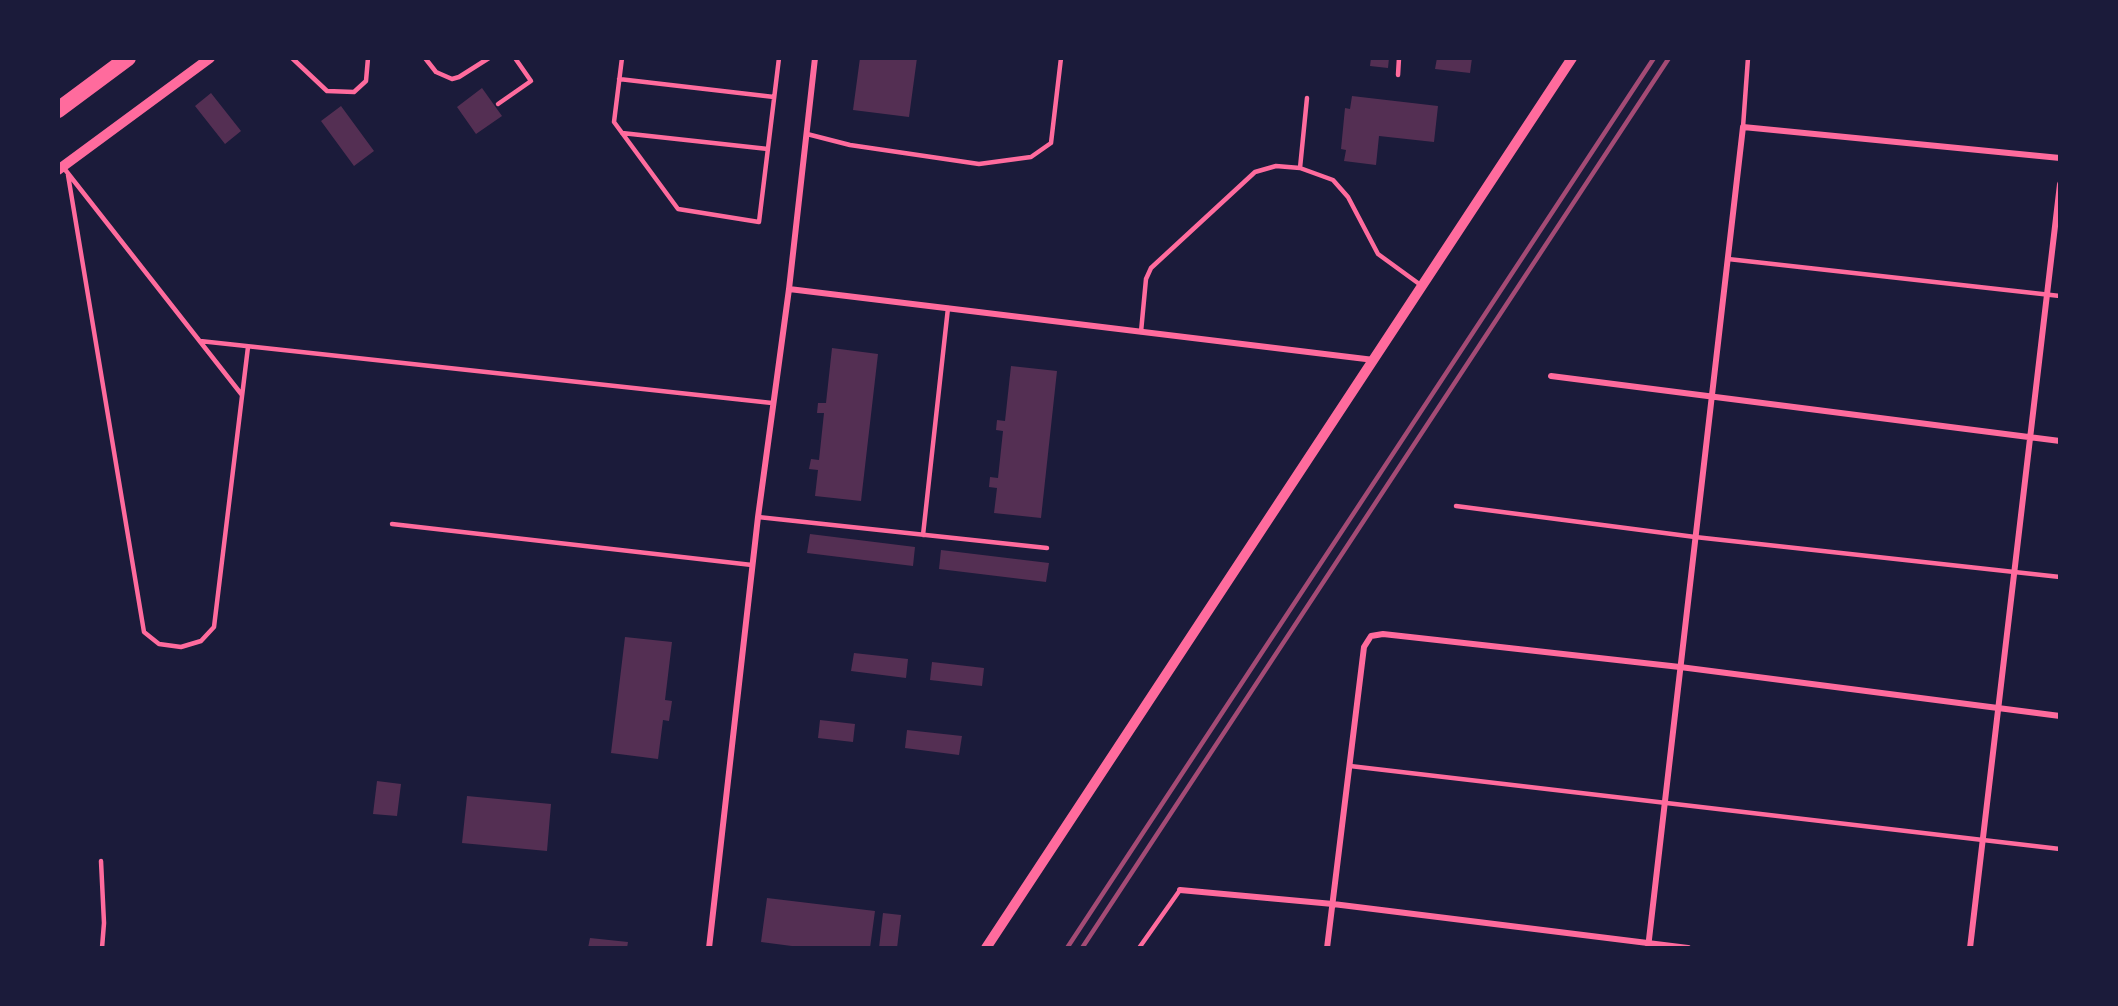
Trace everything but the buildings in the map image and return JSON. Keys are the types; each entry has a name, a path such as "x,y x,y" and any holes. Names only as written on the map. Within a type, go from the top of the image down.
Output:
{"highway":[{"path":"58,110 129,58"}],"street":[{"path":"63,171 210,58"},
{"path":"710,948 752,565 789,289 815,58"},
{"path":"986,948 1572,58"},
{"path":"1648,945 1743,127 2060,158"},
{"path":"1970,948 2060,184"},
{"path":"789,289 1374,360"},
{"path":"1551,376 2060,441"},
{"path":"1327,948 1364,647 1371,636 1383,634 1680,667 2060,716"},
{"path":"1180,890 1333,904 1648,945 1688,948"}],"lane":[{"path":"292,58 327,91 354,92 366,81 368,58"},
{"path":"425,58 436,72 452,79 489,58"},
{"path":"498,104 531,81 515,58"},
{"path":"622,58 614,122 678,209 759,222 778,58"},
{"path":"807,134 850,145 979,164 1031,157 1051,144 1061,58"},
{"path":"1398,75 1399,58"},
{"path":"1743,127 1748,58"},
{"path":"619,79 774,97"},
{"path":"1300,168 1307,98"},
{"path":"622,133 768,149"},
{"path":"1141,332 1146,279 1151,268 1255,172 1276,166 1300,168 1333,180 1347,198 1378,254 1422,286"},
{"path":"63,171 242,395"},
{"path":"63,171 144,632 159,644 181,647 201,641 214,627 248,347"},
{"path":"1728,259 2060,296"},
{"path":"922,535 948,308"},
{"path":"200,341 772,403"},
{"path":"1456,506 1695,537 2060,577"},
{"path":"758,517 1047,548"},
{"path":"392,524 752,565"},
{"path":"1350,766 2060,849"},
{"path":"101,861 105,923 102,948"},
{"path":"1139,948 1180,890"}],"railway":[{"path":"1067,948 1654,58"},
{"path":"1082,948 1669,58"}]}
